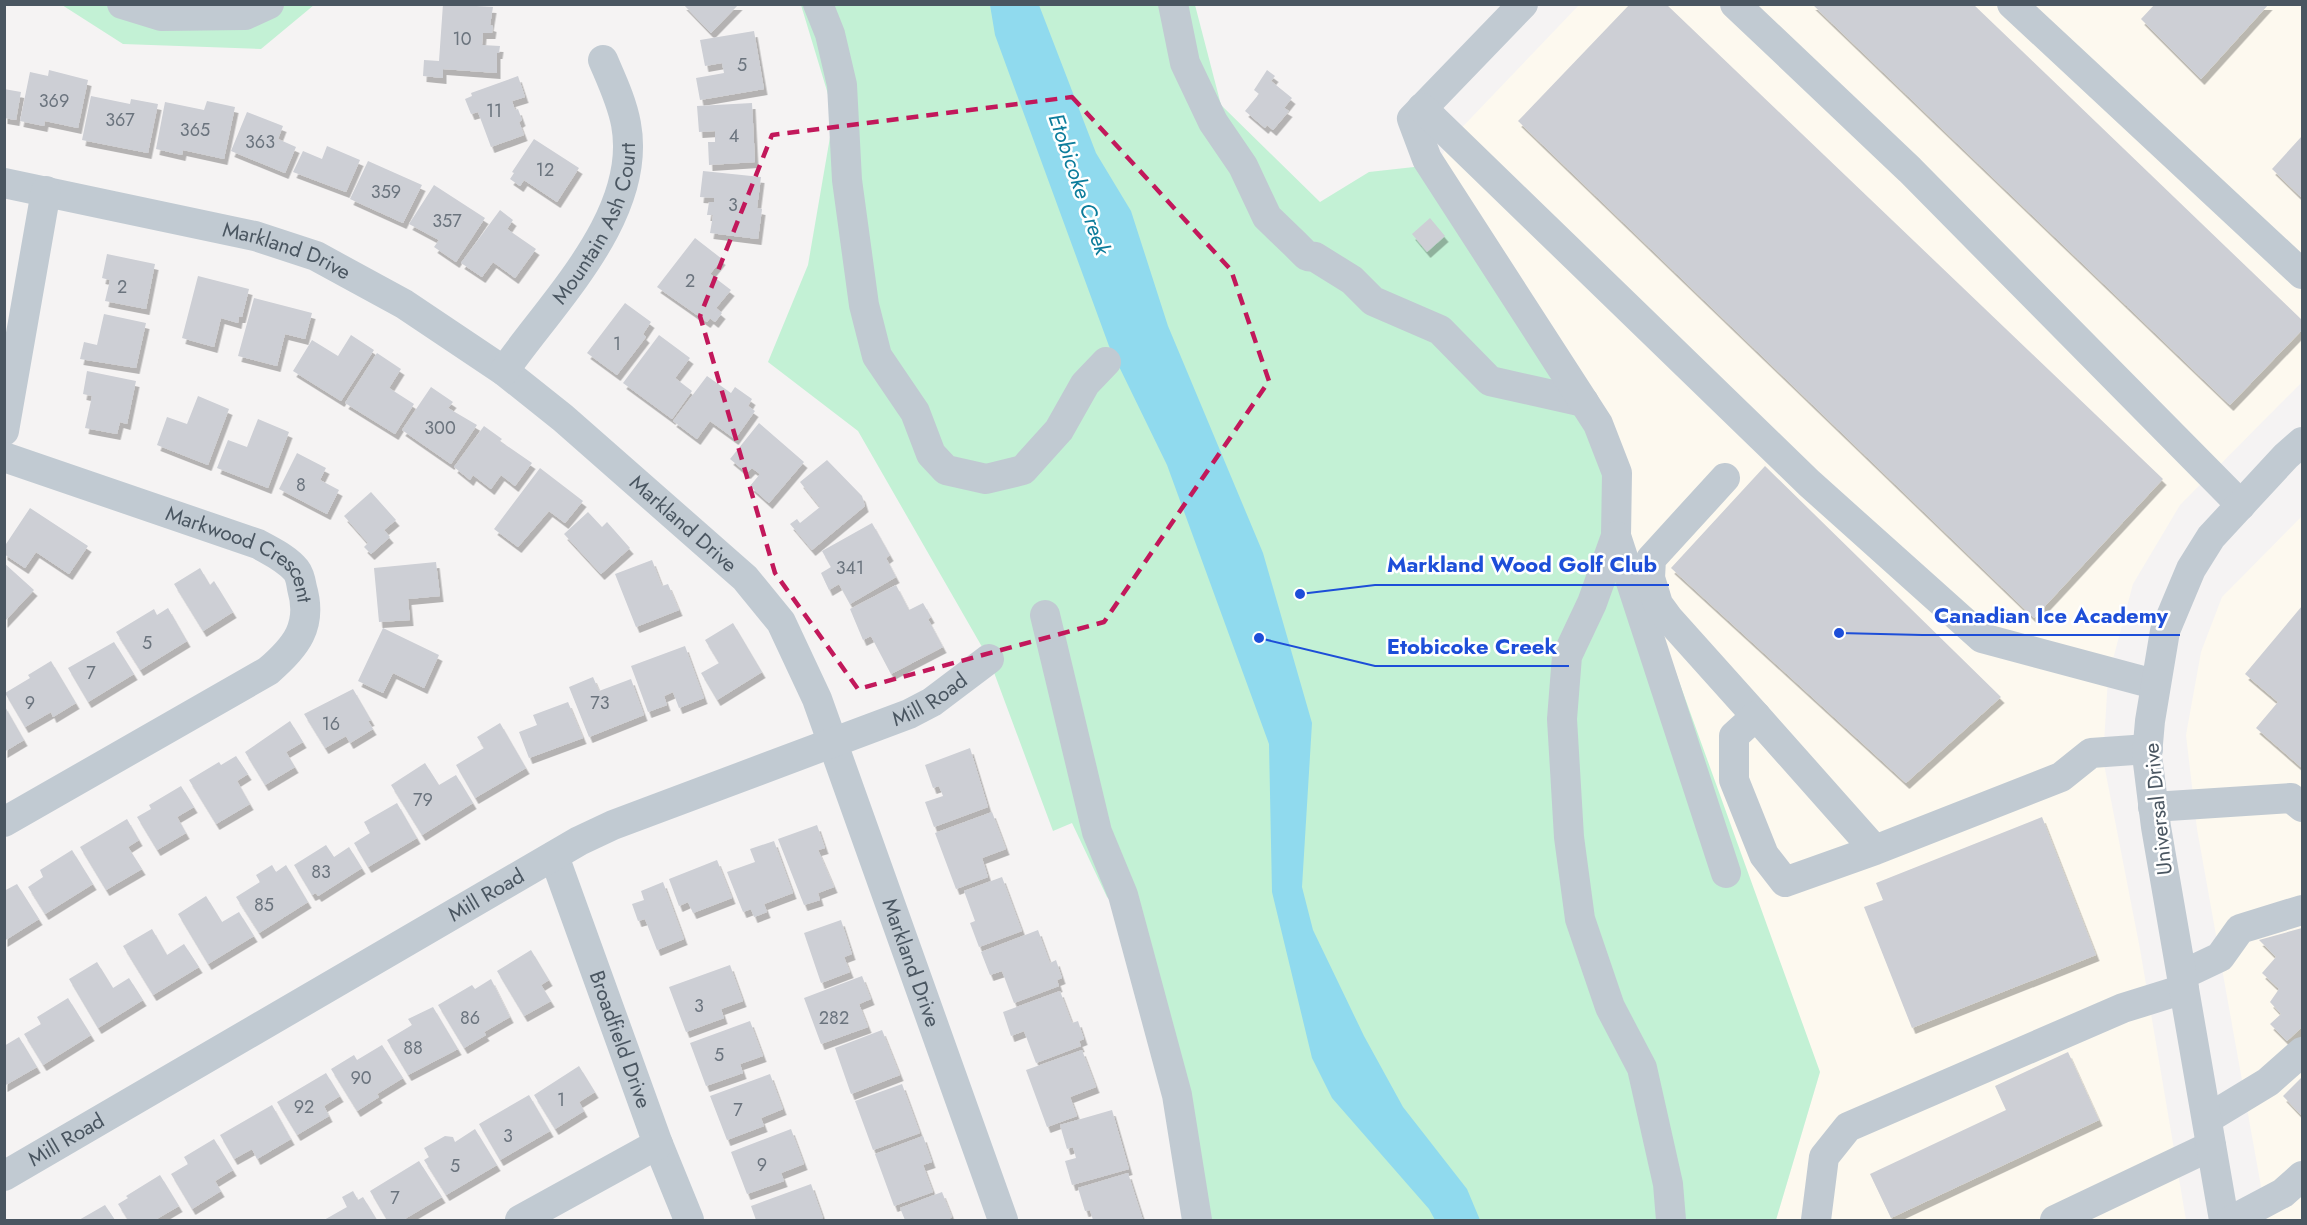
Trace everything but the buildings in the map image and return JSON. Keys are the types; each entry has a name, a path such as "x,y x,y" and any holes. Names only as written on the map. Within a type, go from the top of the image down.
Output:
{"street":[{"path":"122,4 161,16 245,15 269,4"},
{"path":"818,4 830,34 842,85 847,180 857,264 877,356 893,376 915,412 931,454 946,470 986,479 1023,470 1059,430 1085,384 1106,362"},
{"path":"1173,4 1185,63 1213,123 1243,166 1267,217 1307,256 1315,257 1352,280 1373,301 1440,330 1490,381 1584,402"},
{"path":"1417,113 1523,4"},
{"path":"1735,4 1910,170 2241,505"},
{"path":"2012,4 2302,273"},
{"name":"Mountain Ash Court","path":"504,371 589,255 614,214 620,197 628,162 626,125 619,99 603,60"},
{"path":"1417,113 1427,159 1598,424 1617,473 1616,536 1592,603 1568,656 1562,719 1569,837 1580,918 1610,1007 1642,1068 1668,1184 1671,1221"},
{"path":"1417,113 1809,483 1982,638 2154,684"},
{"name":"Markland Drive","path":"4,183 255,236 316,256 404,304 504,371 563,418 745,578 782,622 817,699 1003,1221"},
{"path":"4,431 46,191"},
{"name":"Universal Drive","path":"2224,1221 2153,807 2148,749 2154,684 2165,631 2191,569 2211,537 2302,442"},
{"name":"Markwood Crescent","path":"4,457 258,544 282,557 298,572 306,601 303,632 283,658 268,671 4,822"},
{"path":"1725,478 1651,559 1650,579 1658,604 1669,620 1875,850"},
{"path":"1616,536 1726,873"},
{"path":"1045,615 1097,832 1123,895 1178,1095 1197,1221"},
{"name":"Mill Road","path":"4,1176 554,856 613,825 833,744 932,702 989,659"},
{"path":"1756,716 1734,736 1734,780 1764,855 1785,882 1875,850 2061,777 2091,753 2148,749"},
{"path":"2153,807 2291,798 2302,807"},
{"name":"Broadfield Drive","path":"554,856 658,1144 689,1221"},
{"path":"1816,1221 1824,1157 1848,1127 2183,982 2220,957 2240,929 2302,910"},
{"path":"2055,1221 2209,1132 2302,1052"},
{"path":"520,1221 658,1144"},
{"path":"2232,1221 2283,1193 2302,1176"}],"highlighted area":[{"path":"1072,97 1231,270 1269,381 1104,622 858,689 775,573 700,316 772,135"}],"shaded area":[{"path":"1579,5 2302,5 2302,382 2180,505 2133,584 2108,678 2103,759 2140,949 2186,1220 1776,1220 1820,1072 1441,158 1449,141"},
{"path":"2302,516 2302,1220 2267,1220 2197,829 2186,735 2201,652 2222,597"}],"green space":[{"path":"62,5 314,5 261,49 123,44"},
{"path":"801,5 1195,5 1221,105 1320,202 1369,172 1414,167 1427,159 1577,369 1624,529 1820,1072 1776,1220 1187,1220 1178,1136 1117,906 1107,897 1072,823 1053,831 989,659 858,431 768,362 808,265 834,114"}],"water":[{"name":"Etobicoke Creek","path":"990,5 1039,5 1096,153 1131,211 1168,326 1263,553 1312,723 1302,887 1313,930 1364,1036 1403,1107 1467,1189 1480,1220 1435,1220 1429,1209 1332,1098 1312,1058 1272,892 1269,744 1167,465 1109,346 995,35"}],"place":[{"name":"Markland Wood Golf Club","path":"1300,594"},
{"name":"Canadian Ice Academy","path":"1839,633"},
{"name":"Etobicoke Creek","path":"1259,638"}]}
